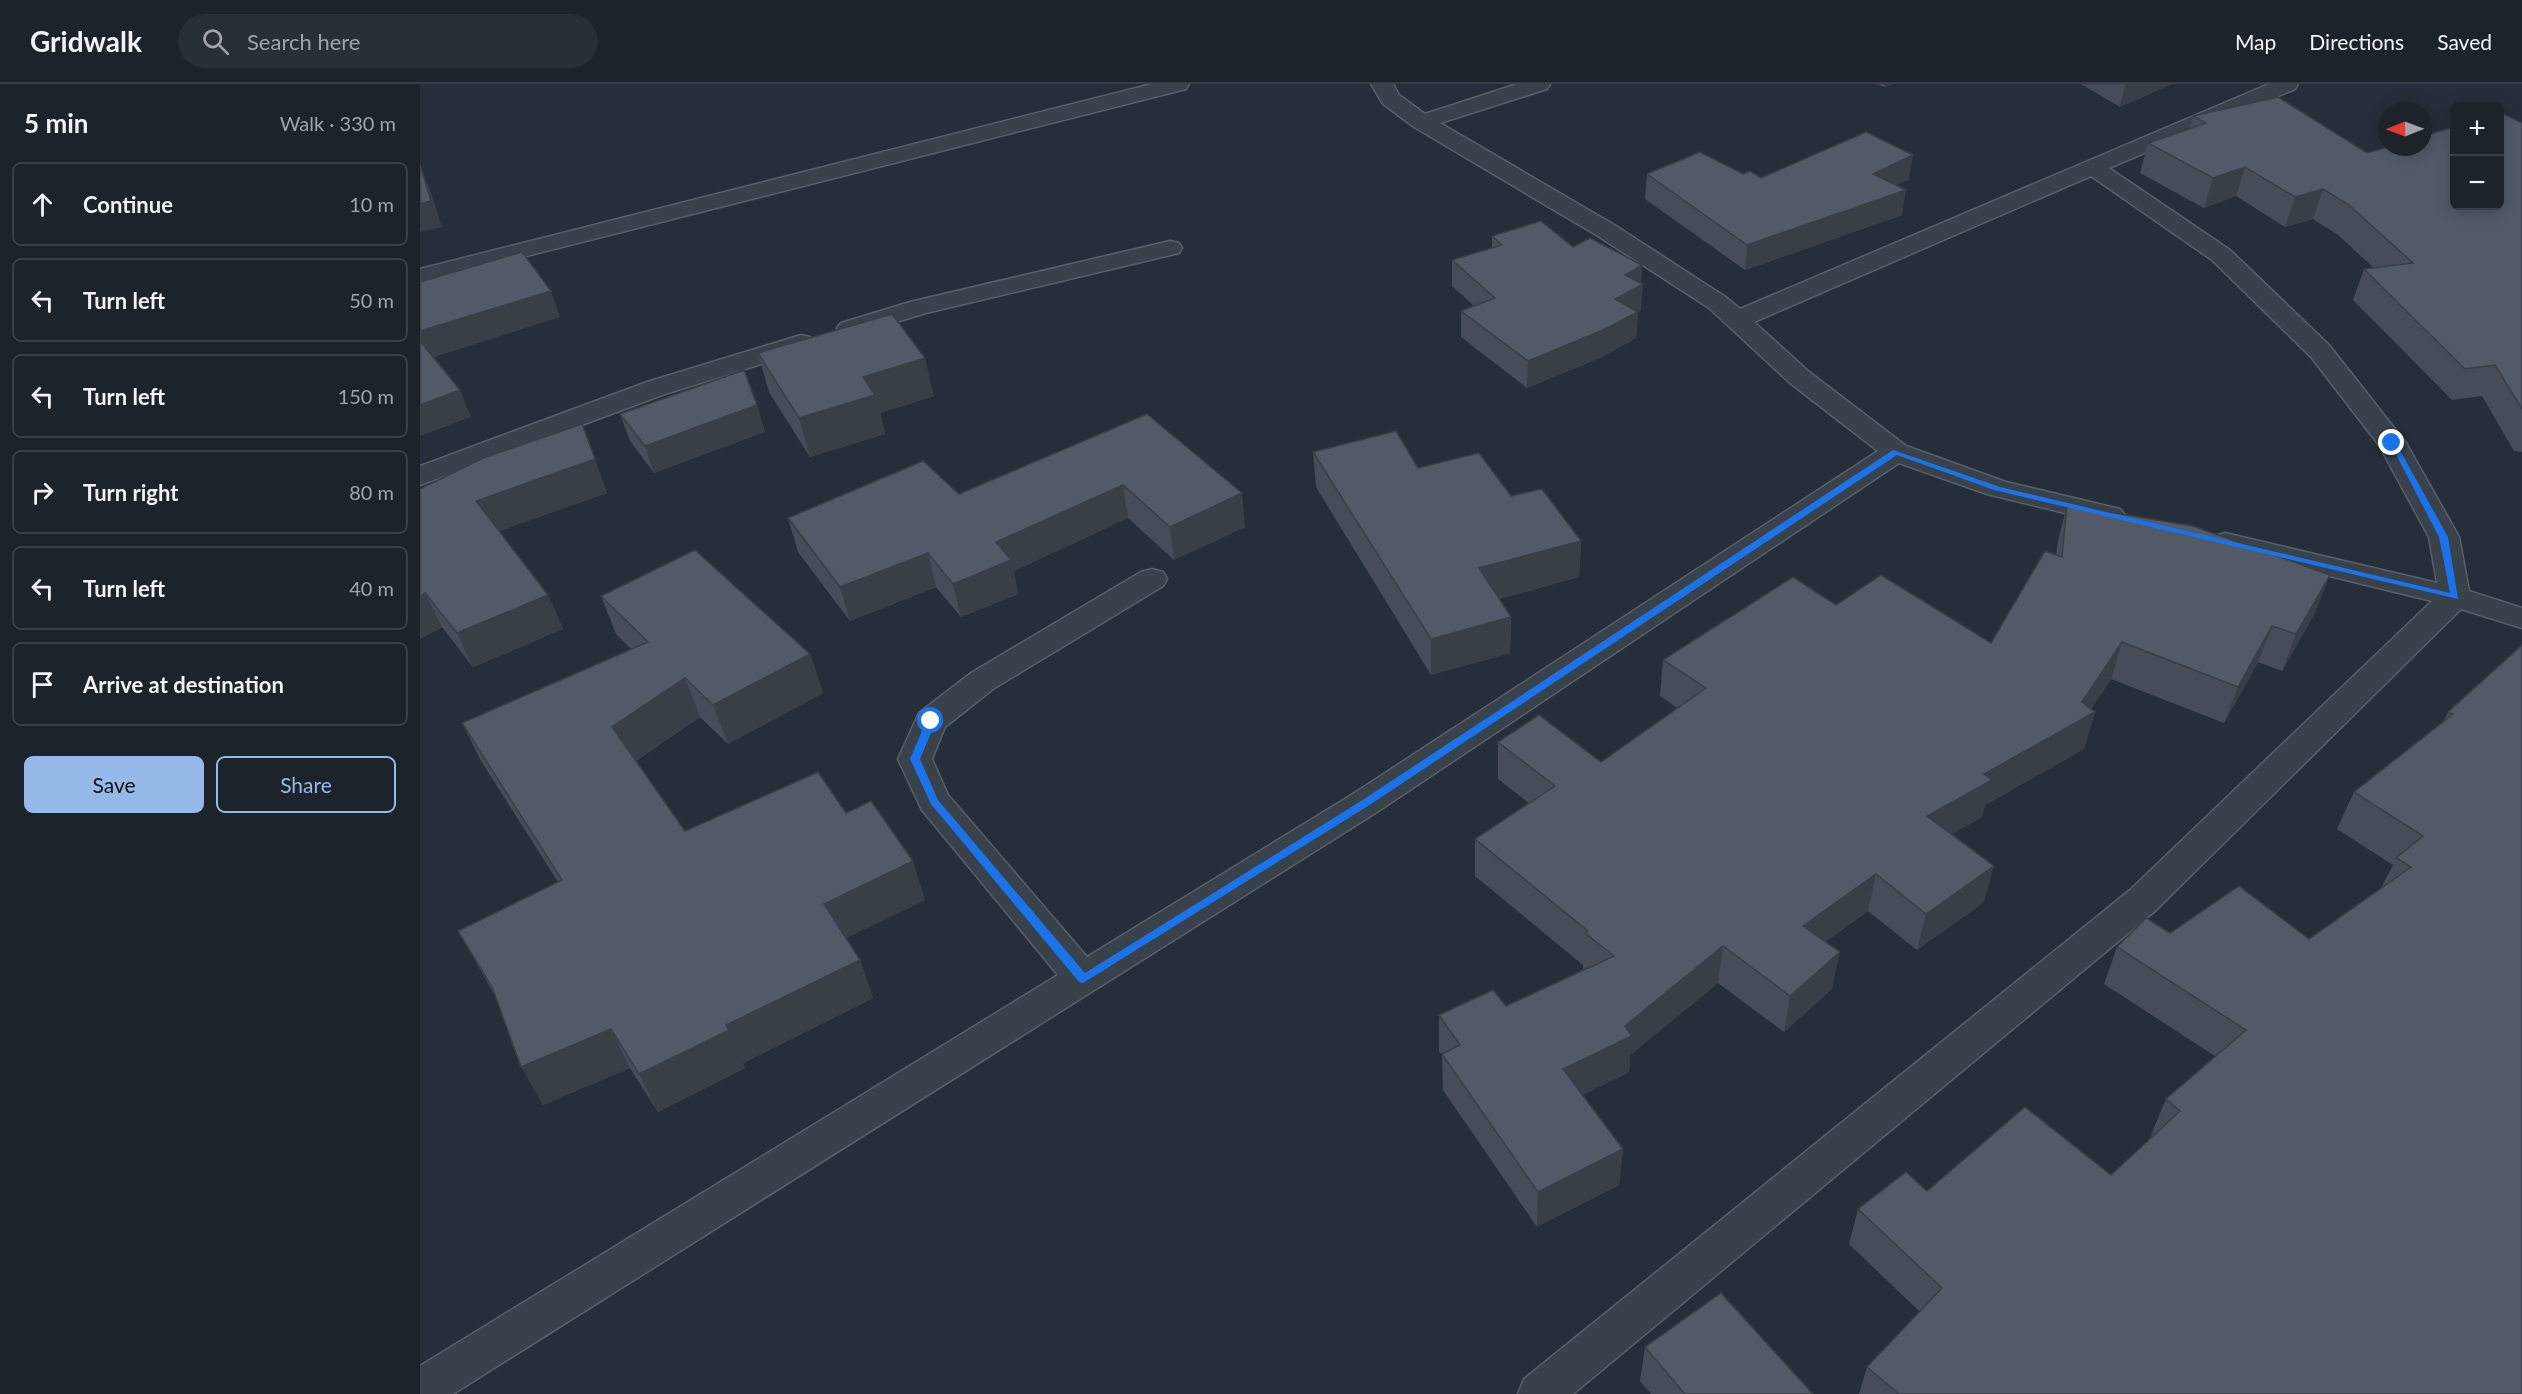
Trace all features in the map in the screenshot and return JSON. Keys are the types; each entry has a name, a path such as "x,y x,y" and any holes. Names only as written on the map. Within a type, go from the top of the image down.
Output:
{"street":[{"path":"420,276 1178,84"},
{"path":"1382,84 1391,99 1422,122 1607,231 1718,303 1799,377 1896,452 1997,489 2134,521"},
{"path":"1422,122 1539,84"},
{"path":"1736,320 2287,84"},
{"path":"2092,168 2221,255 2320,351 2392,443 2444,537 2455,597"},
{"path":"420,476 656,388 919,307 1170,248"},
{"path":"420,1390 1365,803 1896,452"},
{"path":"2203,537 2455,597 2522,618"},
{"path":"1083,979 934,801 915,759 931,721 982,681 1152,579"},
{"path":"1540,1394 2143,900 2455,597"}],"building":[{"path":"2278,97 2367,153 2378,150 2378,156 2432,156 2432,133 2450,128 2450,210 2504,210 2504,114 2522,123 2522,409 2495,365 2465,369 2364,269 2413,263 2349,205 2323,189 2295,197 2245,167 2213,178 2148,143 2206,123 2193,116"},
{"path":"1866,132 1913,155 1873,174 1906,190 1747,245 1647,174 1700,152 1743,174 1750,171 1761,178"},
{"path":"420,165 431,201 420,204"},
{"path":"1541,221 1573,247 1590,238 1642,265 1625,275 1643,284 1615,299 1638,312 1603,330 1528,361 1461,311 1495,298 1452,260 1502,245 1492,236"},
{"path":"522,252 551,291 420,331 420,282"},
{"path":"892,314 925,358 863,377 875,395 799,418 758,353"},
{"path":"420,341 460,390 420,405"},
{"path":"744,370 757,405 645,446 620,414"},
{"path":"1147,414 1242,493 1170,527 1123,485 996,542 1011,560 953,584 928,553 840,587 788,518 923,461 959,494"},
{"path":"582,424 595,459 476,501 548,595 457,633 425,593 420,596 420,489 483,458"},
{"path":"1396,431 1418,468 1479,453 1511,496 1542,489 1581,541 1479,568 1511,617 1431,639 1313,452"},
{"path":"2067,505 2193,526 2330,575 2296,634 2272,626 2238,687 2122,642 2082,702 2095,712 1984,774 1992,780 1927,816 1994,866 1926,914 1876,874 1803,926 1840,952 1790,996 1723,946 1625,1026 1632,1036 1563,1069 1623,1149 1538,1192 1442,1054 1460,1045 1439,1015 1493,990 1506,1006 1614,956 1585,933 1588,931 1475,839 1555,786 1498,742 1539,715 1601,762 1706,688 1663,660 1793,577 1836,605 1881,575 1991,643 2045,551 2062,557"},
{"path":"695,550 810,654 713,705 685,678 612,727 685,831 818,772 846,813 871,801 913,861 824,904 860,960 726,1025 729,1030 639,1074 611,1029 521,1067 492,987 458,931 562,880 462,723 648,642 601,596"},
{"path":"2522,645 2522,1394 1899,1394 1867,1367 1942,1288 1858,1209 1906,1172 1927,1191 2025,1107 2111,1175 2180,1111 2166,1099 2246,1030 2117,947 2146,918 2170,933 2239,886 2309,939 2411,867 2396,858 2423,836 2354,792 2453,714 2448,712"},
{"path":"1721,1293 1813,1394 1685,1394 1645,1347"}],"route":[{"path":"931,721 915,759 934,801 1083,979 1365,803 1896,452 1997,489 2455,597 2444,537 2392,443"}]}
